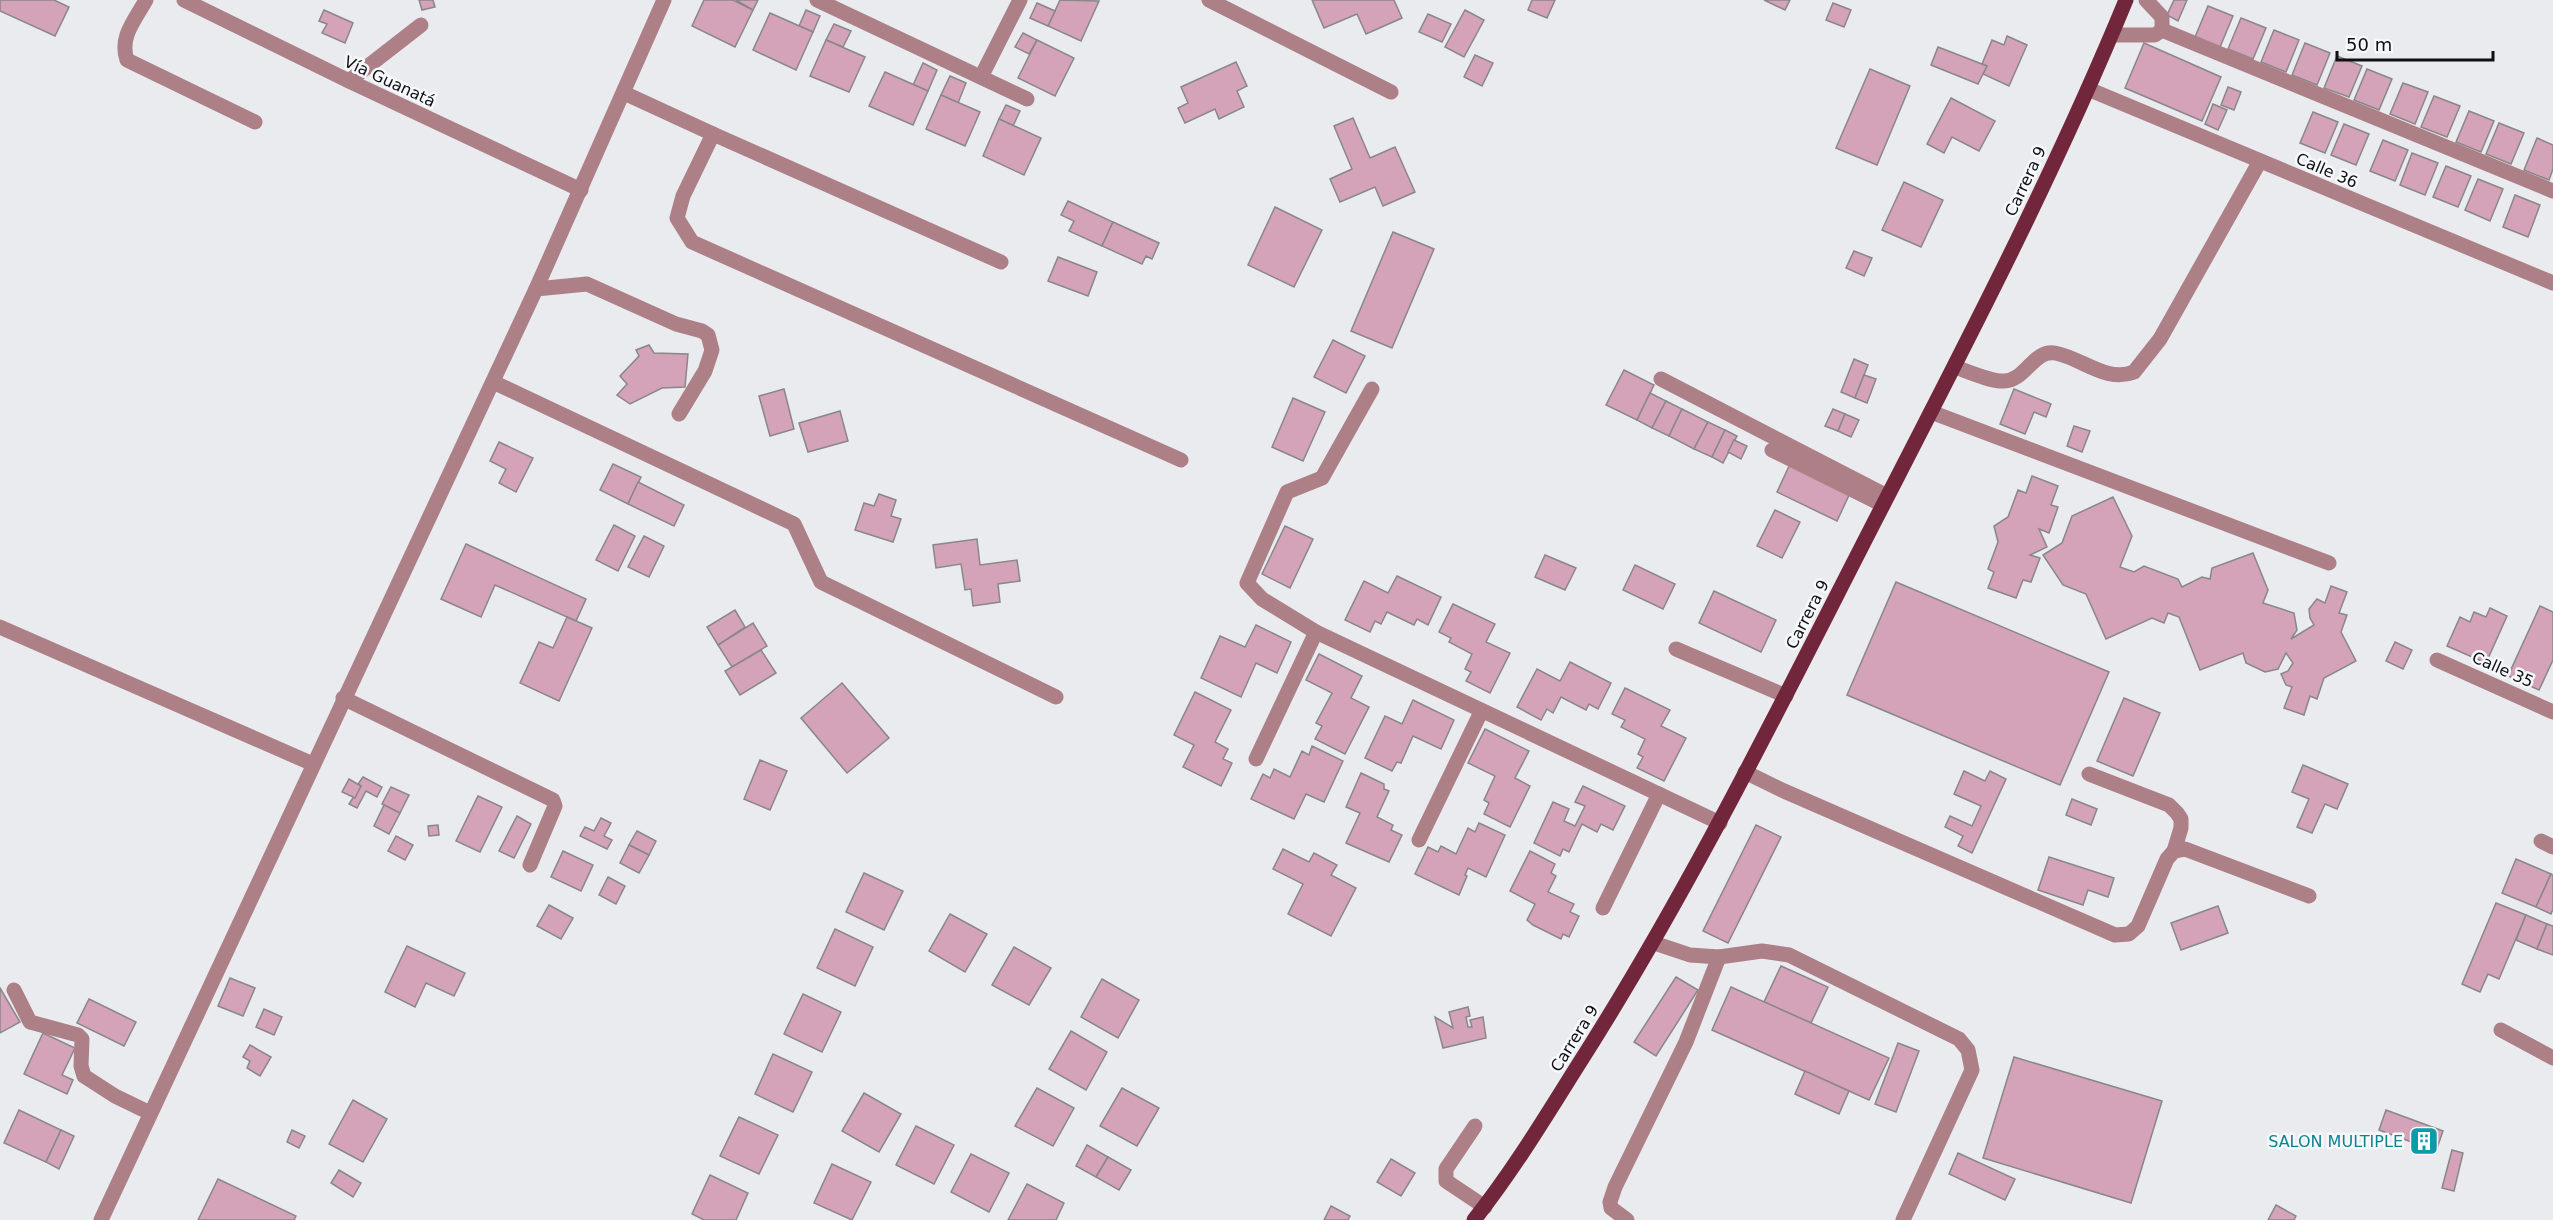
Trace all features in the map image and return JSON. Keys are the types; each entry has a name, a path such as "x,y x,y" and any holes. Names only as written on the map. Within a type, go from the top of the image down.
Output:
{"main road":[{"name":"Carrera 9","path":"1474,1220 1520,1156 1654,943 1720,823 1954,367 2088,89 2126,0"}],"street":[{"path":"146,0 124,38 123,51 127,60 255,122"},
{"name":"Vía Guanatá","path":"184,0 349,81 581,190"},
{"path":"101,1220 536,289 664,0"},
{"path":"816,0 1027,99"},
{"path":"981,77 1020,0"},
{"path":"1209,0 1391,92"},
{"path":"2146,0 2162,17 2162,30"},
{"path":"349,81 421,25"},
{"path":"2112,35 2155,35 2162,30"},
{"path":"2162,30 2553,191"},
{"name":"Calle 36","path":"2088,89 2553,283"},
{"path":"624,93 1002,262"},
{"path":"713,134 683,196 677,218 692,242 1181,460"},
{"path":"1954,367 2003,382 2016,379 2042,354 2054,352 2115,376 2134,372 2160,339 2260,161"},
{"path":"536,289 587,284 676,324 702,331 708,335 712,350 705,371 679,414"},
{"path":"1661,379 1885,501"},
{"path":"493,382 794,524 821,582 1056,697"},
{"path":"1372,389 1322,478 1287,492 1247,584 1262,599 1316,632 1720,823"},
{"path":"1931,412 2329,563"},
{"path":"1772,450 1885,501"},
{"path":"0,627 313,764"},
{"path":"1256,759 1316,632"},
{"path":"1676,649 1786,696"},
{"name":"Calle 35","path":"2437,660 2553,712"},
{"path":"344,698 553,800 555,806 530,865"},
{"path":"1419,840 1481,711"},
{"path":"1745,772 2115,935 2129,934 2138,926 2167,859 2174,851 2181,828 2181,819 2169,805 2089,774"},
{"path":"1603,908 1659,794"},
{"path":"2174,851 2185,849 2309,896"},
{"path":"1654,943 1690,956 1719,957 1762,951 1789,956 1959,1038 1968,1050 1972,1070 1903,1220"},
{"path":"1627,1220 1611,1208 1610,1202 1615,1187 1686,1042 1719,957"},
{"path":"14,990 30,1022 82,1038 81,1066 84,1076 115,1096 150,1113"},
{"path":"2500,1030 2553,1058"},
{"path":"1474,1126 1446,1169 1446,1181 1485,1207"}],"building":[{"path":"0,0 54,0 69,7 55,36 0,11"},
{"path":"419,0 433,0 435,7 422,10"},
{"path":"704,0 733,0 753,10 735,47 692,26"},
{"path":"736,0 758,0 753,10"},
{"path":"1060,0 1099,1 1081,41 1048,26"},
{"path":"1312,0 1394,0 1402,18 1366,34 1357,14 1324,28"},
{"path":"1532,0 1555,0 1547,18 1528,10"},
{"path":"1764,0 1790,0 1785,10"},
{"path":"2174,0 2187,0 2178,21 2167,15"},
{"path":"1037,3 1055,11 1048,26 1030,18"},
{"path":"1833,3 1851,10 1844,27 1826,20"},
{"path":"2208,6 2233,16 2220,47 2195,37"},
{"path":"324,10 353,23 345,43 322,33 327,24 319,21"},
{"path":"806,10 820,16 813,32 799,26"},
{"path":"1465,10 1484,20 1464,57 1445,47"},
{"path":"770,13 813,32 796,70 753,50"},
{"path":"1428,14 1451,24 1442,42 1419,32"},
{"path":"2241,18 2266,28 2253,59 2228,49"},
{"path":"834,24 851,31 843,47 826,40"},
{"path":"2274,30 2299,40 2286,72 2261,62"},
{"path":"1023,33 1037,40 1029,54 1015,47"},
{"path":"2007,36 2027,45 2009,86 1983,74 1987,66 1982,64 1992,40 2004,45"},
{"path":"826,40 865,57 849,92 810,76"},
{"path":"1037,40 1074,58 1055,96 1018,78"},
{"path":"2144,43 2221,77 2202,121 2125,88"},
{"path":"2305,43 2330,53 2317,85 2292,75"},
{"path":"1938,47 1987,66 1978,84 1931,65"},
{"path":"1475,55 1493,63 1482,86 1464,77"},
{"path":"2337,56 2362,66 2349,97 2324,88"},
{"path":"1236,62 1247,86 1237,91 1244,107 1219,119 1215,109 1185,123 1178,108 1188,103 1181,87"},
{"path":"923,63 937,70 928,91 913,85"},
{"path":"1870,69 1910,86 1877,165 1836,148"},
{"path":"2367,69 2392,79 2379,110 2354,100"},
{"path":"885,72 928,91 913,125 869,106"},
{"path":"950,76 966,83 958,103 941,95"},
{"path":"2403,83 2428,92 2415,124 2390,114"},
{"path":"2228,87 2241,92 2234,110 2221,105"},
{"path":"941,95 980,112 965,146 926,129"},
{"path":"2434,96 2460,106 2447,137 2421,127"},
{"path":"1951,98 1995,121 1979,151 1952,137 1944,153 1927,144"},
{"path":"2213,104 2227,110 2218,130 2205,124"},
{"path":"1006,105 1020,111 1013,126 999,119"},
{"path":"2469,111 2494,121 2481,152 2456,142"},
{"path":"2313,112 2338,122 2325,153 2300,143"},
{"path":"1353,118 1370,158 1395,147 1415,192 1383,206 1375,187 1340,202 1330,179 1352,169 1334,126"},
{"path":"999,119 1041,138 1024,175 983,156"},
{"path":"2499,123 2524,133 2511,164 2486,154"},
{"path":"2344,124 2369,134 2356,165 2331,155"},
{"path":"2537,138 2553,145 2553,169 2549,180 2524,170"},
{"path":"2383,140 2408,150 2395,181 2370,171"},
{"path":"2412,153 2438,163 2425,195 2400,185"},
{"path":"2446,166 2471,176 2458,207 2433,197"},
{"path":"2478,179 2503,189 2490,221 2465,210"},
{"path":"1904,182 1943,200 1921,247 1882,230"},
{"path":"2515,195 2540,205 2528,237 2503,227"},
{"path":"1068,201 1113,222 1102,246 1069,231 1074,221 1061,215"},
{"path":"1275,207 1322,230 1294,287 1248,265"},
{"path":"1113,222 1159,243 1152,259 1146,256 1142,264 1102,246"},
{"path":"1393,232 1434,249 1392,348 1351,331"},
{"path":"1854,251 1872,258 1864,276 1846,268"},
{"path":"1058,257 1097,272 1088,296 1048,281"},
{"path":"1333,340 1365,356 1346,393 1314,377"},
{"path":"649,345 654,353 688,354 685,387 662,388 630,404 617,395 627,384 620,376 639,356 636,350"},
{"path":"1854,359 1868,365 1855,398 1841,392"},
{"path":"1624,370 1654,385 1637,420 1606,405"},
{"path":"1864,375 1876,379 1867,403 1855,398"},
{"path":"784,389 794,429 770,436 759,396"},
{"path":"2014,389 2051,404 2046,417 2034,412 2025,434 2000,424"},
{"path":"1650,393 1666,401 1652,428 1637,420"},
{"path":"1293,398 1325,412 1303,461 1272,447"},
{"path":"1666,401 1682,409 1669,436 1652,428"},
{"path":"1682,409 1708,422 1694,449 1669,436"},
{"path":"1833,409 1845,414 1838,431 1825,426"},
{"path":"840,411 848,441 808,452 799,423"},
{"path":"1845,414 1859,420 1851,437 1838,431"},
{"path":"1708,422 1725,430 1712,457 1694,449"},
{"path":"2074,426 2090,431 2082,452 2067,446"},
{"path":"1725,430 1737,436 1723,463 1712,457"},
{"path":"1734,440 1747,446 1741,459 1728,452"},
{"path":"499,442 533,458 516,492 499,483 506,469 490,461"},
{"path":"613,464 641,477 628,504 600,490"},
{"path":"1790,464 1850,493 1837,521 1777,492"},
{"path":"2032,476 2058,486 2051,505 2058,507 2049,533 2039,529 2047,547 2030,555 2040,558 2031,582 2023,580 2016,598 1988,588 1994,572 1988,569 1998,542 1994,526 2008,517 2018,490 2026,493"},
{"path":"638,482 684,505 674,526 628,504"},
{"path":"879,494 896,500 891,516 901,519 893,542 855,530 864,503 874,506"},
{"path":"2113,497 2132,536 2120,567 2134,572 2144,566 2178,579 2182,587 2202,577 2210,579 2212,568 2253,553 2268,590 2263,603 2294,613 2297,630 2291,639 2314,625 2309,609 2317,599 2325,603 2331,586 2347,592 2339,613 2347,615 2341,632 2356,661 2324,678 2317,699 2310,696 2304,715 2284,708 2292,687 2286,685 2281,674 2288,671 2293,663 2286,653 2278,669 2265,672 2246,663 2243,653 2200,670 2179,617 2168,613 2164,623 2152,618 2106,639 2086,594 2063,585 2043,555 2062,543 2072,516"},
{"path":"1775,510 1800,522 1782,558 1757,546"},
{"path":"614,525 635,536 618,571 596,560"},
{"path":"1285,526 1313,539 1290,588 1262,574"},
{"path":"644,536 664,546 649,577 628,567"},
{"path":"977,539 980,565 1017,560 1020,581 998,584 1000,602 973,606 971,589 965,590 961,564 936,568 933,545"},
{"path":"466,544 586,599 576,621 495,585 481,617 441,599"},
{"path":"1545,555 1576,568 1565,590 1535,577"},
{"path":"1635,565 1675,584 1663,609 1623,590"},
{"path":"1397,576 1441,597 1428,625 1417,619 1414,625 1387,612 1381,624 1375,621 1370,632 1345,620 1364,581 1388,593"},
{"path":"1896,582 2109,672 2060,785 1847,695"},
{"path":"1714,591 1776,620 1761,652 1699,623"},
{"path":"1453,604 1495,624 1486,642 1510,653 1490,693 1466,681 1471,672 1465,669 1472,654 1449,642 1451,638 1439,632"},
{"path":"2540,606 2553,612 2553,660 2539,690 2508,676"},
{"path":"2490,608 2507,616 2486,663 2447,646 2460,617 2470,622 2474,612 2486,617"},
{"path":"735,610 745,627 718,645 707,627"},
{"path":"567,617 592,628 559,701 520,683 539,642 553,648"},
{"path":"753,623 767,646 732,667 718,645"},
{"path":"1256,625 1291,642 1277,673 1256,663 1241,697 1201,678 1220,636 1245,647"},
{"path":"2395,642 2412,650 2403,669 2386,661"},
{"path":"761,650 776,673 740,695 725,671"},
{"path":"1319,654 1362,676 1351,698 1369,707 1345,754 1315,739 1322,726 1316,723 1332,693 1306,680"},
{"path":"1570,662 1611,683 1598,709 1589,704 1586,710 1561,697 1553,713 1547,709 1541,720 1517,707 1537,669 1560,681"},
{"path":"842,683 889,738 847,773 801,718"},
{"path":"1625,688 1670,710 1661,726 1686,738 1664,781 1637,768 1643,757 1638,754 1645,739 1621,727 1625,720 1612,714"},
{"path":"1195,692 1231,710 1215,742 1228,749 1223,759 1232,763 1221,786 1183,767 1194,745 1174,735"},
{"path":"2124,698 2160,713 2133,776 2097,761"},
{"path":"1413,700 1454,720 1441,749 1413,736 1401,763 1397,762 1392,771 1365,758 1385,716 1402,724"},
{"path":"1485,729 1529,751 1515,778 1530,786 1510,827 1484,814 1489,803 1484,800 1495,776 1468,763"},
{"path":"1312,746 1343,761 1324,802 1306,794 1294,819 1251,799 1263,774 1270,778 1274,769 1290,777 1302,751 1309,755"},
{"path":"760,760 787,771 770,810 744,799"},
{"path":"2303,765 2348,784 2337,809 2325,804 2312,833 2297,827 2309,799 2292,792"},
{"path":"1964,771 1985,781 1990,771 2006,779 1972,853 1958,846 1963,836 1945,827 1950,816 1972,826 1981,806 1954,794"},
{"path":"1361,773 1384,784 1384,789 1389,791 1377,817 1393,825 1391,830 1402,835 1389,862 1346,843 1360,813 1346,807"},
{"path":"363,777 382,787 377,797 366,791 357,808 349,804 361,786 358,784"},
{"path":"349,779 361,786 355,798 342,792"},
{"path":"1583,786 1625,806 1613,830 1601,824 1597,832 1582,824 1569,852 1563,849 1560,856 1534,843 1553,802 1569,809 1564,821 1575,826 1585,806 1575,802"},
{"path":"391,787 409,795 400,813 382,804"},
{"path":"478,796 502,807 480,852 456,841"},
{"path":"2072,799 2097,809 2091,825 2066,815"},
{"path":"384,805 400,813 389,834 374,826"},
{"path":"517,816 531,824 514,858 499,851"},
{"path":"601,818 611,823 604,836 612,840 607,849 580,836 585,827 594,831"},
{"path":"1479,823 1505,835 1486,877 1468,868 1459,895 1415,874 1428,847 1438,852 1441,846 1456,854 1468,828 1475,832"},
{"path":"438,825 439,835 429,836 428,826"},
{"path":"1756,825 1781,837 1728,943 1703,931"},
{"path":"637,831 656,841 649,855 629,845"},
{"path":"396,836 413,845 405,860 388,851"},
{"path":"629,845 649,855 639,873 620,863"},
{"path":"1283,849 1309,862 1314,853 1337,865 1331,875 1356,888 1331,936 1288,914 1303,884 1273,869"},
{"path":"563,851 593,865 581,891 551,877"},
{"path":"1530,851 1555,864 1551,873 1556,876 1548,892 1574,904 1570,912 1579,916 1569,937 1563,934 1561,939 1533,925 1527,920 1535,904 1510,891"},
{"path":"2049,857 2114,878 2108,897 2088,890 2083,905 2038,890"},
{"path":"2516,859 2551,874 2536,907 2502,893"},
{"path":"864,873 903,891 884,930 846,912"},
{"path":"2551,874 2553,875 2553,909 2551,914 2536,907"},
{"path":"608,877 625,886 616,904 599,895"},
{"path":"2496,903 2526,915 2499,979 2488,974 2480,992 2462,984"},
{"path":"549,905 573,918 561,939 537,926"},
{"path":"2218,906 2228,933 2181,950 2171,923"},
{"path":"950,914 987,934 965,972 929,951"},
{"path":"2526,915 2547,924 2537,949 2516,940"},
{"path":"2547,924 2553,926 2553,955 2537,949"},
{"path":"835,929 873,947 855,986 817,968"},
{"path":"407,946 465,973 454,996 426,983 415,1007 385,992"},
{"path":"1014,947 1051,968 1029,1005 992,985"},
{"path":"1781,966 1828,987 1811,1023 1764,1002"},
{"path":"1676,977 1698,990 1656,1056 1634,1042"},
{"path":"230,978 255,988 243,1016 218,1006"},
{"path":"1102,979 1139,1000 1118,1038 1081,1017"},
{"path":"1731,987 1889,1058 1869,1100 1712,1030"},
{"path":"0,988 20,1022 0,1033"},
{"path":"803,994 841,1012 822,1052 784,1034"},
{"path":"89,999 136,1022 124,1046 77,1023"},
{"path":"1468,1007 1470,1016 1466,1017 1468,1027 1472,1027 1470,1020 1483,1017 1486,1038 1443,1048 1435,1017 1453,1028 1449,1012"},
{"path":"264,1009 282,1017 274,1035 256,1027"},
{"path":"1071,1031 1107,1052 1086,1090 1049,1069"},
{"path":"43,1033 75,1048 62,1075 73,1080 67,1094 24,1074"},
{"path":"1898,1043 1919,1051 1896,1112 1875,1104"},
{"path":"250,1045 271,1057 260,1076 247,1068 250,1061 243,1057"},
{"path":"773,1054 812,1072 793,1112 755,1094"},
{"path":"2014,1057 2162,1101 2131,1203 1983,1158"},
{"path":"1805,1071 1849,1091 1839,1114 1795,1094"},
{"path":"1037,1088 1074,1108 1053,1146 1015,1126"},
{"path":"1122,1088 1159,1108 1137,1146 1100,1126"},
{"path":"864,1093 901,1114 879,1152 842,1131"},
{"path":"353,1100 387,1119 363,1162 329,1144"},
{"path":"19,1110 61,1130 46,1162 4,1143"},
{"name":"SALON MULTIPLE","path":"2386,1110 2443,1131 2436,1151 2379,1130"},
{"path":"739,1117 778,1135 759,1174 720,1156"},
{"path":"916,1126 954,1145 934,1184 896,1165"},
{"path":"61,1130 74,1136 59,1169 46,1162"},
{"path":"292,1130 305,1136 299,1148 287,1142"},
{"path":"1087,1145 1108,1157 1096,1177 1076,1166"},
{"path":"2452,1150 2463,1153 2454,1191 2442,1188"},
{"path":"1958,1153 2015,1179 2005,1200 1949,1174"},
{"path":"971,1154 1009,1173 989,1212 951,1192"},
{"path":"1108,1157 1131,1170 1119,1190 1096,1177"},
{"path":"1391,1159 1415,1173 1401,1196 1377,1182"},
{"path":"832,1164 871,1182 852,1220 814,1203"},
{"path":"339,1170 361,1183 353,1197 331,1183"},
{"path":"710,1175 748,1193 736,1220 704,1220 692,1214"},
{"path":"218,1179 296,1216 294,1220 198,1220"},
{"path":"1027,1184 1064,1203 1056,1220 1008,1220"},
{"path":"2276,1205 2296,1216 2294,1220 2268,1220"},
{"path":"1331,1206 1350,1216 1348,1220 1324,1220"}],"place":[{"name":"SALON MULTIPLE","path":"2424,1141"}]}
